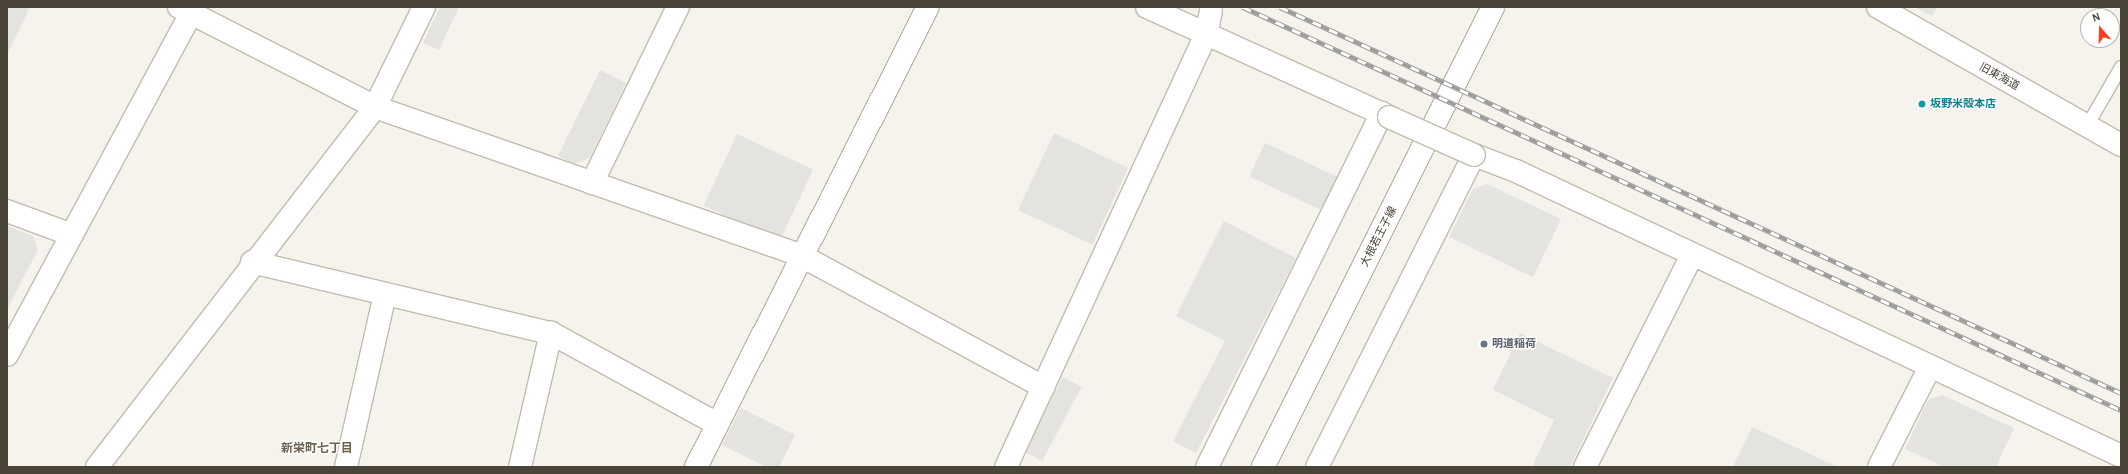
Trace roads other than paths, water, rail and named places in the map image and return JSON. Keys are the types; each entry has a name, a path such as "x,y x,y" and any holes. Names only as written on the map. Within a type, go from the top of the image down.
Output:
{"street":[{"path":"97,467 252,262 375,107 424,7"},
{"path":"592,183 678,7"},
{"path":"696,467 800,255 928,7"},
{"path":"1147,7 1207,31 1385,115 1474,155 1516,171 2121,456"},
{"name":"大根若王子線","path":"1263,467 1493,7"},
{"name":"旧東海道","path":"1878,7 2121,145"},
{"path":"7,355 72,235 188,9 375,107 800,255 1043,387"},
{"path":"1006,467 1207,31 1211,10"},
{"path":"1207,467 1385,115"},
{"path":"1317,467 1474,155"},
{"path":"7,211 72,235"},
{"path":"1585,467 1692,255"},
{"path":"252,262 551,333 717,424"},
{"path":"346,467 385,294"},
{"path":"520,467 551,333"},
{"path":"1880,467 1930,367"}],"lane":[{"path":"2087,126 2121,67"}],"railway":[{"path":"1243,7 2121,410"},
{"path":"1280,7 2121,393"}],"place":[{"name":"坂野米殻本店","path":"1922,104"},
{"name":"明道稲荷","path":"1484,344"}],"district":[{"name":"新栄町七丁目","path":"317,449"}]}
